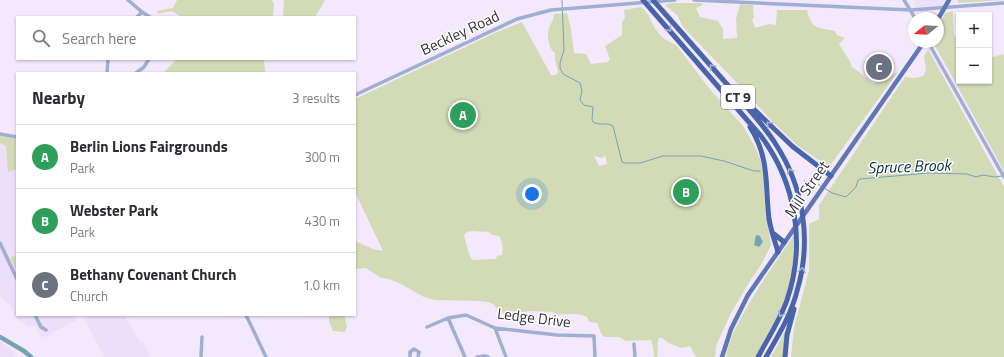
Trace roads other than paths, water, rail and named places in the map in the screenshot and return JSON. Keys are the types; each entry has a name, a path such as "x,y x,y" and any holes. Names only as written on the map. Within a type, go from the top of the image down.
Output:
{"highway":[{"name":"CT 9","path":"643,0 763,139 778,163 790,192 797,236 795,269 789,292 779,318 758,357"},
{"name":"CT 9","path":"653,0 766,131 779,149 795,184 804,226 803,260 798,289 786,321 766,357"},
{"path":"721,78 727,82 792,146 831,176"},
{"path":"744,116 756,137 765,160 769,217 778,252"},
{"path":"772,232 784,242"},
{"path":"785,357 786,339 797,299 798,289"}],"main road":[{"path":"942,12 949,0"},
{"name":"Mill Street","path":"722,357 728,337 740,310 784,242 920,48"}],"street":[{"path":"128,0 148,16"},
{"name":"Beckley Road","path":"356,95 517,19 551,10 675,0"},
{"path":"694,0 910,10 1004,3"},
{"path":"904,0 910,10"},
{"path":"139,16 142,12"},
{"path":"931,48 1004,177"},
{"path":"107,72 108,60"},
{"path":"137,72 144,67 148,60"},
{"path":"0,134 16,137"},
{"path":"0,243 16,277"},
{"name":"Ledge Drive","path":"427,327 448,318 466,315 495,328 500,327 557,335 594,336 595,357"},
{"path":"35,316 41,327 46,330"},
{"path":"246,316 265,356"},
{"path":"448,318 466,357"},
{"path":"495,328 506,357"},
{"path":"201,357 202,337"},
{"path":"634,344 635,357"},
{"path":"410,357 410,351 415,349 419,352 418,357"},
{"path":"477,357 488,357"}],"water":[{"path":"756,235 760,236 763,242 759,247 754,245"}],"waterway":[{"name":"Spruce Brook","path":"562,0 564,50 560,68 563,74 580,83 582,91 580,100 584,105 593,107 593,122 613,126 622,162 640,163 663,156 701,156 724,161 754,171 760,171"},
{"name":"Spruce Brook","path":"824,188 832,193 846,197 856,187 858,180 860,179 929,173 967,174 976,177 983,175 995,177 1002,176"},
{"name":"Spruce Brook","path":"804,181 821,186"},
{"path":"0,337 24,351 31,357"}],"place":[{"name":"Bethany Covenant Church","path":"879,67"},
{"name":"Berlin Lions Fairgrounds","path":"463,115"},
{"name":"Webster Park","path":"686,192"}]}
